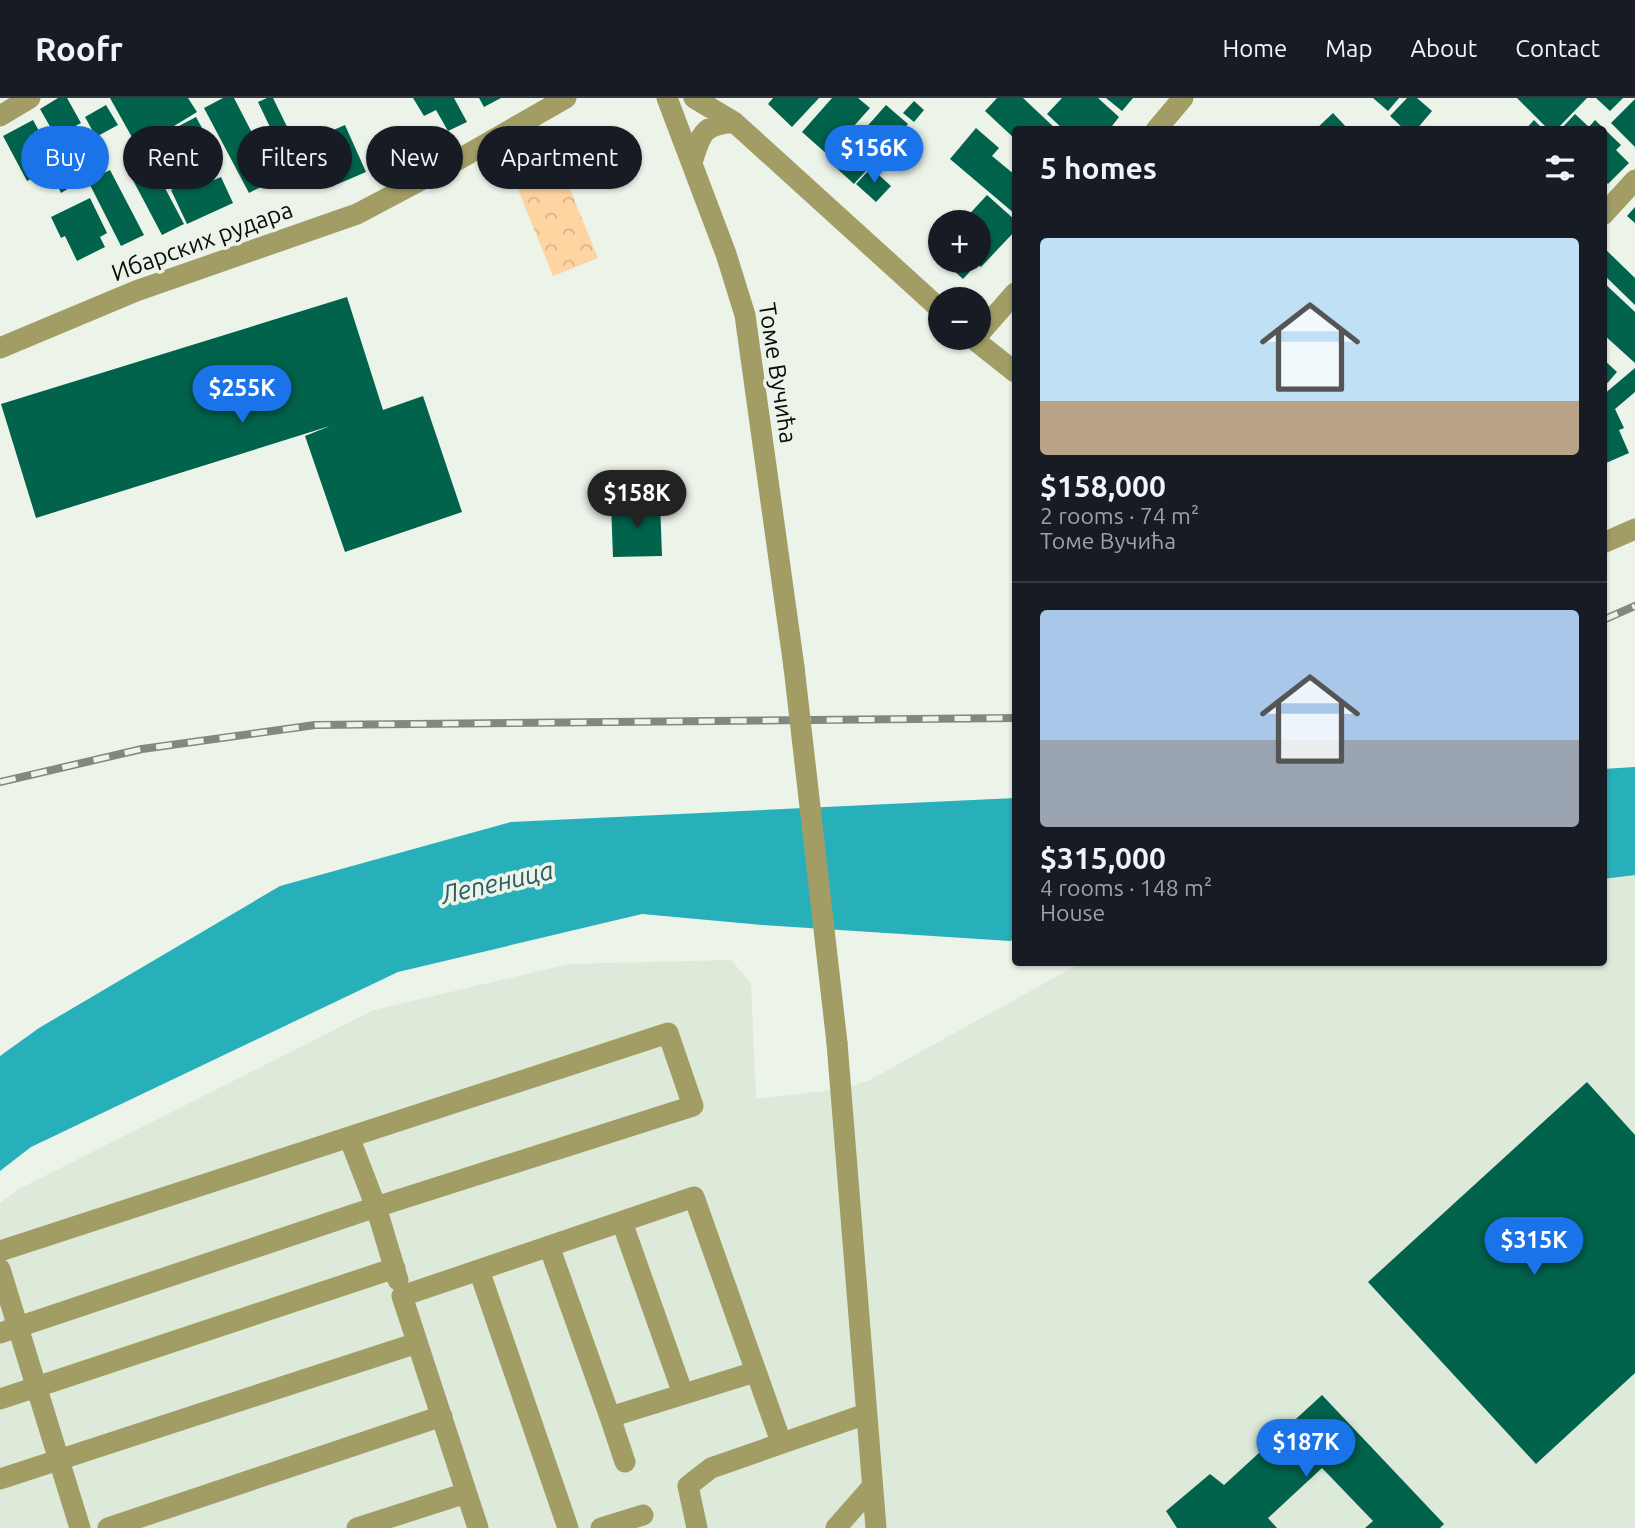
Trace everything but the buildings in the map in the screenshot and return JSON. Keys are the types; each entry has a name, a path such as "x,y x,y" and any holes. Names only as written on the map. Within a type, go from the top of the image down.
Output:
{"street":[{"path":"0,116 30,98"},
{"name":"Ибарских рудара","path":"0,348 136,290 356,214 442,169 566,98"},
{"name":"Томе Вучића","path":"667,98 726,254 745,315 794,667 837,1043 876,1528"},
{"path":"694,98 734,122 928,298"},
{"path":"1160,126 1184,98"},
{"path":"692,163 704,132 714,124 734,122"},
{"path":"1607,211 1635,180"},
{"path":"991,320 1012,296"},
{"path":"989,350 1012,369"},
{"path":"1607,542 1635,529"},
{"path":"0,1251 668,1034 693,1106 376,1207 9,1330"},
{"path":"349,1137 376,1207 402,1296 478,1528"},
{"path":"402,1296 694,1198 781,1442"},
{"path":"622,1222 682,1394"},
{"path":"549,1246 625,1462"},
{"path":"0,1399 395,1268"},
{"path":"0,1269 9,1330 36,1387 80,1528"},
{"path":"479,1270 568,1528"},
{"path":"0,1479 418,1343"},
{"path":"610,1417 755,1372"},
{"path":"697,1528 688,1486 711,1468 866,1414"},
{"path":"108,1528 442,1416"},
{"path":"836,1528 872,1487"},
{"path":"357,1528 466,1493"},
{"path":"601,1528 643,1515"}],"shaded area":[{"path":"1635,838 1635,1528 0,1528 0,1203 19,1189 374,1010 569,964 731,960 751,983 756,1099 842,1089 868,1081 1076,966 1607,966 1607,842"}],"green space":[{"path":"518,189 570,189 598,258 553,276"}],"water":[{"path":"1635,767 1635,875 1607,878 1607,769"},
{"name":"Лепеница","path":"1012,798 1012,940 762,925 642,914 398,972 31,1147 0,1171 0,1056 39,1028 280,886 511,822"}],"railway":[{"path":"1607,618 1635,606"},
{"path":"0,782 142,749 315,725 1012,718"}]}
